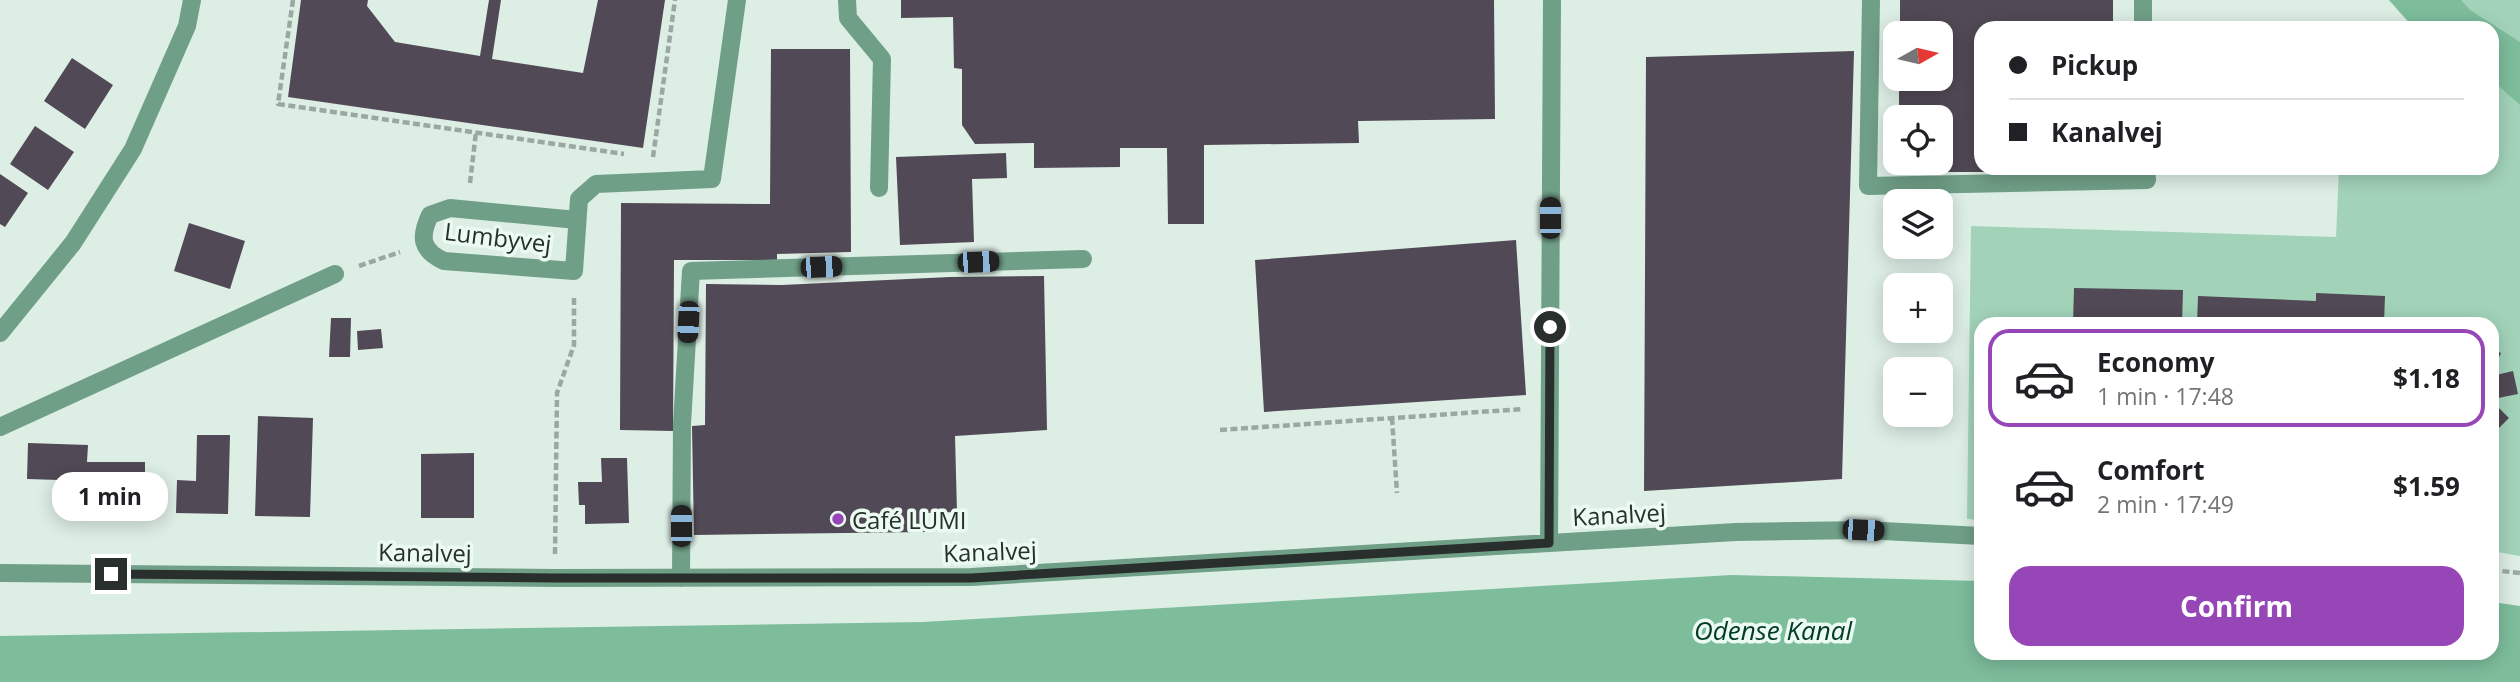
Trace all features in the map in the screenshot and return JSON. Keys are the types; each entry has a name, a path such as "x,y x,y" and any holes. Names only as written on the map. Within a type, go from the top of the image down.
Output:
{"street":[{"path":"0,333 73,243 133,149 187,26 192,0"},
{"name":"Lumbyvej","path":"577,219 450,208 430,215 424,229 424,243 431,255 444,261 574,271 579,199 596,184 712,179 737,0"},
{"path":"847,0 848,18 882,59 879,188"},
{"path":"1549,543 1552,0"},
{"path":"1871,0 1868,186 2147,180 2147,175"},
{"path":"2143,0 2143,21"},
{"path":"681,578 682,424 691,271 1083,258"},
{"path":"0,427 335,274"},
{"name":"Kanalvej","path":"0,573 555,578 971,578 1736,532 1863,530 1974,536"}],"path":[{"path":"293,0 278,104 625,154"},
{"path":"653,158 675,0"},
{"path":"466,209 476,132"},
{"path":"335,274 424,243"},
{"path":"555,578 557,393 574,345 574,271"},
{"path":"1220,430 1522,410"},
{"path":"1392,418 1397,493"},
{"path":"2499,571 2520,573"}],"shaded area":[{"path":"2389,0 2520,0 2520,556 2499,552 2499,317 1974,317 1974,520 1967,519 1971,226 2336,237 2339,175 2499,175 2499,21 2408,21"}],"water":[{"path":"2389,0 2461,0 2470,10 2487,21 2408,21"},
{"path":"2499,29 2520,42 2520,105 2499,86"},
{"name":"Odense Kanal","path":"1732,575 1974,581 1974,660 2499,660 2499,603 2520,606 2520,682 0,682 0,636 923,622"}],"building":[{"path":"301,0 368,0 367,6 395,42 480,56 489,0 501,0 492,59 583,73 598,0 665,0 643,148 288,97"},
{"path":"901,0 1494,0 1495,119 1358,121 1359,143 1204,145 1204,224 1168,224 1167,148 1120,148 1120,167 1034,168 1034,143 975,144 962,125 962,69 954,68 953,17 901,18"},
{"path":"1900,0 2113,0 2113,21 1974,21 1974,172 1953,172 1953,105 1899,105 1899,91 1953,91 1953,21 1900,21"},
{"path":"771,49 850,49 851,252 777,254 777,260 674,260 673,431 620,430 621,203 770,204"},
{"path":"1854,51 1842,479 1644,491 1646,57"},
{"path":"72,58 113,85 85,129 44,101"},
{"path":"35,126 74,152 48,190 10,164"},
{"path":"1006,153 1007,178 972,179 974,242 900,245 896,157"},
{"path":"0,174 28,193 5,227 0,224"},
{"path":"189,223 245,241 230,289 174,271"},
{"path":"1516,240 1526,395 1264,412 1255,260"},
{"path":"1044,276 1047,430 955,436 957,512 926,513 927,532 694,535 692,426 705,425 706,284 782,285 950,277"},
{"path":"2074,288 2183,290 2182,317 2073,317"},
{"path":"2316,293 2385,296 2384,317 2197,317 2198,296 2316,301"},
{"path":"331,318 351,318 350,357 329,357"},
{"path":"381,329 383,348 358,350 357,331"},
{"path":"2513,371 2518,394 2499,398 2499,374"},
{"path":"2499,408 2509,418 2499,428"},
{"path":"258,416 313,418 310,517 255,516"},
{"path":"197,435 230,435 228,514 176,513 177,480 196,481"},
{"path":"28,443 88,445 87,462 145,462 145,514 57,512 59,480 27,479"},
{"path":"474,453 474,518 421,518 421,454"},
{"path":"601,458 627,458 629,523 585,524 585,505 579,505 578,482 602,482"}],"place":[{"name":"Café LUMI","path":"838,519"}],"route":[{"path":"111,574 971,578 1549,543 1550,327"}]}
